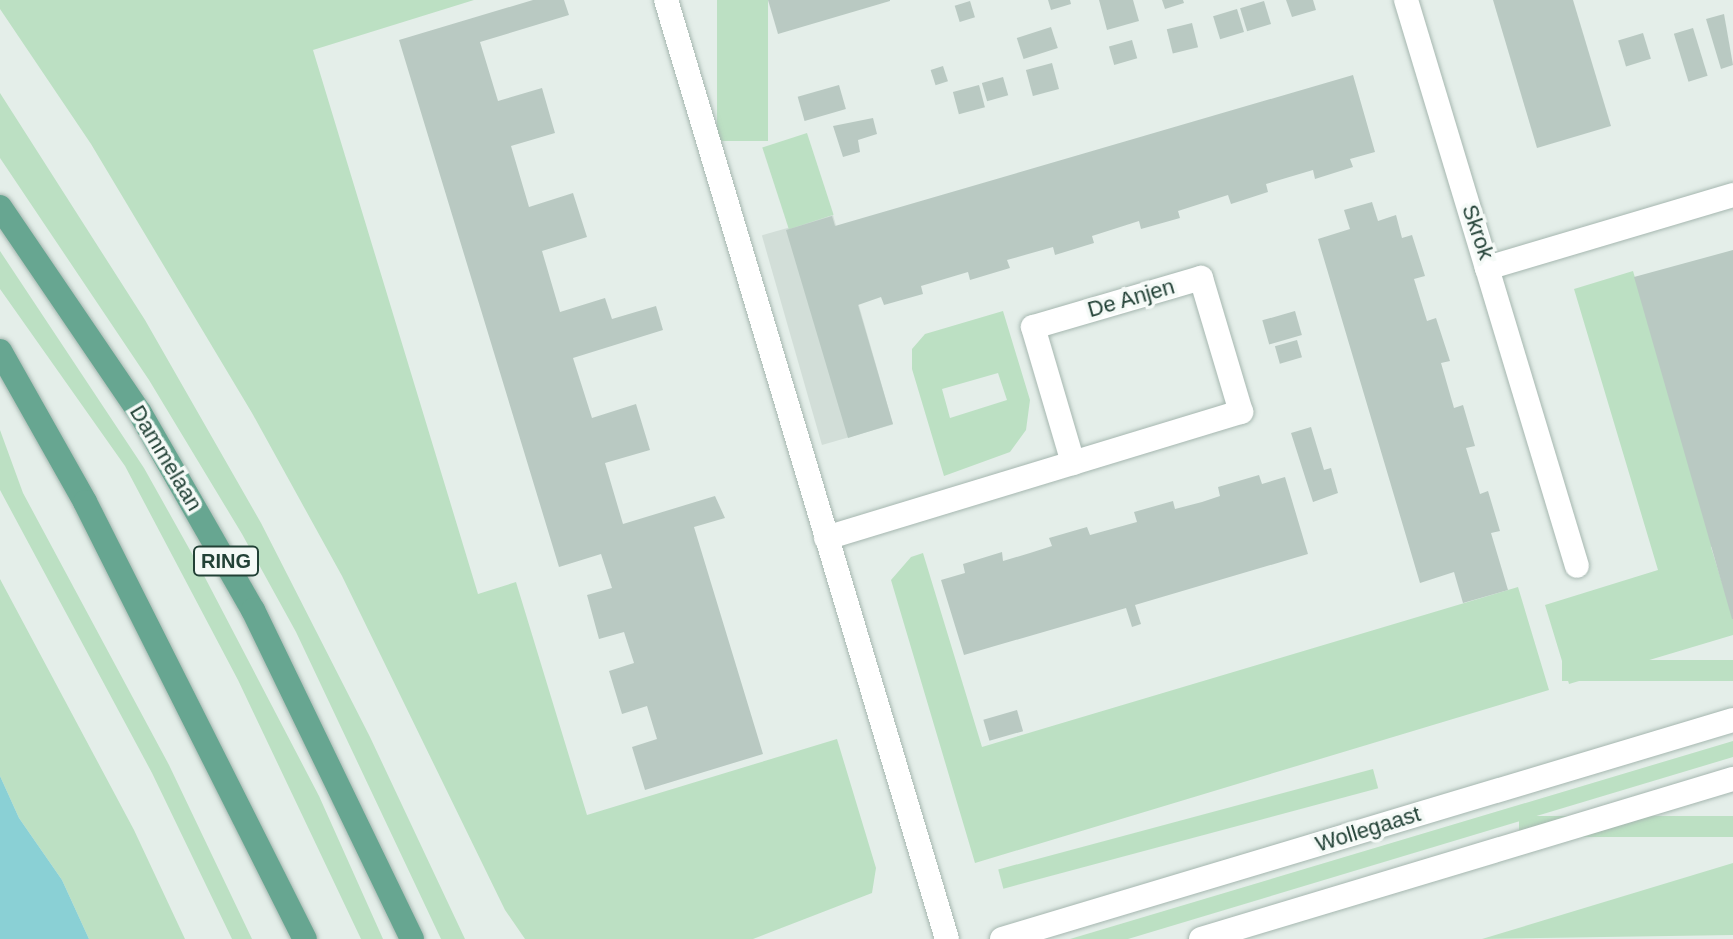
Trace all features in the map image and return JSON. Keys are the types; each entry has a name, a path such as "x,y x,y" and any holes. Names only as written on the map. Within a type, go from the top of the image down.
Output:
{"main road":[{"name":"Dammelaan","path":"0,207 140,413 232,572 412,939"},
{"path":"0,351 93,516 305,939"}],"street":[{"path":"666,0 947,939"},
{"name":"Skrok","path":"1406,0 1487,268 1733,195"},
{"path":"1487,268 1577,566"},
{"name":"De Anjen","path":"826,538 1241,412 1201,278 1033,327 1073,463"},
{"name":"Wollegaast","path":"1002,939 1733,720"},
{"path":"1201,939 1733,779"}],"shaded area":[{"path":"833,215 893,425 822,445 762,235"}],"green space":[{"path":"0,0 474,0 313,50 478,594 516,582 587,815 837,739 876,868 872,893 753,939 525,939 505,910 342,576 252,413 91,144 0,9"},
{"path":"717,0 768,0 768,141 717,141"},
{"path":"0,93 145,320 261,523 370,737 465,939 441,939 296,632 242,534 149,380 0,158"},
{"path":"807,133 834,215 789,229 762,148"},
{"path":"0,251 144,468 200,568 319,796 383,939 361,939 238,680 125,466 0,289"},
{"path":"1633,271 1715,545 1711,547 1733,618 1733,635 1569,684 1545,605 1658,570 1574,289"},
{"path":"1003,311 1030,400 1026,430 1010,452 944,476 912,369 912,349 925,334","holes":["998,373 1007,400 950,418 942,389"]},
{"path":"0,430 23,493 169,765 252,939 232,939 152,773 0,490"},
{"path":"923,553 982,747 1518,587 1549,690 975,863 891,580 911,557"},
{"path":"0,579 134,830 185,939 89,939 62,880 19,818 0,776"},
{"path":"1562,660 1733,660 1733,681 1562,681"},
{"path":"1733,741 1733,757 1128,939 1070,939"},
{"path":"1373,769 1378,788 1003,889 998,869"},
{"path":"1519,816 1733,816 1733,837 1519,837"},
{"path":"1733,863 1733,935 1482,939"}],"water":[{"path":"0,776 19,818 62,880 89,939 0,939"}],"building":[{"path":"533,0 564,0 569,15 480,42 498,101 542,88 555,133 511,146 529,207 573,193 587,237 542,251 560,312 605,298 612,319 656,306 663,330 573,358 592,418 636,404 650,450 605,463 623,524 715,496 725,518 694,527 763,754 645,790 632,747 657,739 647,706 622,714 609,671 634,663 624,632 599,639 587,595 612,588 601,554 559,567 399,40"},
{"path":"768,0 890,0 890,1 778,34"},
{"path":"1048,0 1070,0 1071,4 1051,10"},
{"path":"1099,0 1133,0 1139,21 1107,30"},
{"path":"1162,0 1183,0 1184,3 1165,9"},
{"path":"1286,0 1313,0 1316,10 1292,17"},
{"path":"1493,0 1573,0 1611,126 1537,148"},
{"path":"970,1 975,17 960,22 955,6"},
{"path":"1264,1 1271,24 1247,31 1240,8"},
{"path":"1237,9 1244,32 1220,39 1213,16"},
{"path":"1724,14 1733,65 1721,69 1706,19"},
{"path":"1192,23 1198,47 1173,54 1167,29"},
{"path":"1051,27 1058,48 1024,59 1017,38"},
{"path":"1693,28 1708,76 1688,82 1674,34"},
{"path":"1643,33 1651,59 1626,66 1618,41"},
{"path":"1132,40 1137,58 1114,65 1109,47"},
{"path":"1052,63 1059,89 1033,96 1026,70"},
{"path":"943,66 948,81 936,85 931,70"},
{"path":"1353,75 1375,152 1350,159 1353,167 1315,179 1313,170 1266,184 1268,192 1231,204 1228,195 1178,211 1180,218 1141,229 1139,221 1092,236 1094,243 1055,255 1053,247 1007,260 1010,268 970,280 968,272 921,286 923,294 884,305 881,297 858,305 893,424 848,438 786,230 832,216 835,226"},
{"path":"1003,77 1008,95 987,101 982,83"},
{"path":"839,85 846,109 805,121 798,97"},
{"path":"979,85 985,107 959,114 953,92"},
{"path":"873,118 877,134 858,140 860,152 843,157 833,126"},
{"path":"1372,202 1378,221 1396,215 1402,238 1412,235 1425,276 1414,279 1427,321 1436,318 1450,361 1441,363 1454,408 1463,405 1475,446 1466,448 1480,494 1488,491 1500,531 1491,533 1508,590 1463,603 1454,572 1420,583 1318,239 1350,229 1344,210"},
{"path":"1733,250 1733,619 1732,619 1634,277"},
{"path":"1295,311 1302,335 1269,344 1262,320"},
{"path":"1297,340 1302,357 1280,364 1275,346"},
{"path":"1311,427 1324,470 1331,468 1338,493 1313,502 1291,433"},
{"path":"1259,475 1262,484 1285,477 1308,554 1135,605 1141,624 1132,627 1126,608 964,655 941,580 965,573 963,564 1002,552 1003,561 1030,553 1052,546 1049,538 1087,527 1090,535 1137,522 1134,512 1173,501 1175,509 1202,502 1220,496 1218,487"},
{"path":"1017,710 1023,731 989,741 983,720"}]}
